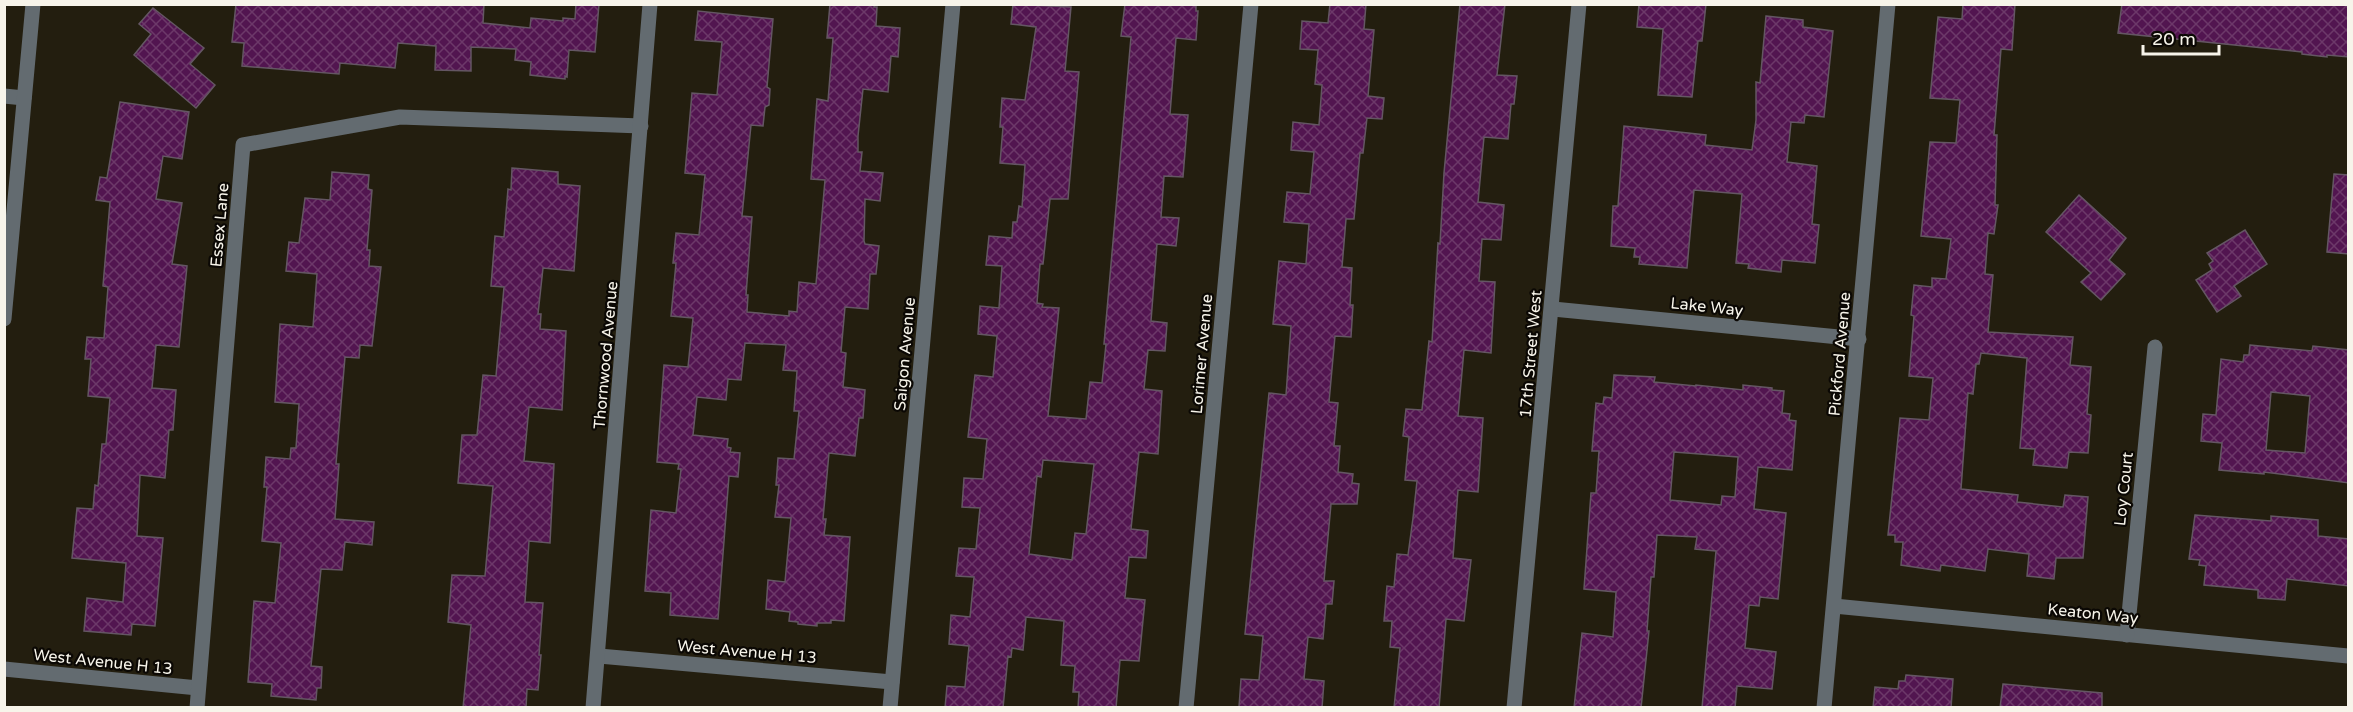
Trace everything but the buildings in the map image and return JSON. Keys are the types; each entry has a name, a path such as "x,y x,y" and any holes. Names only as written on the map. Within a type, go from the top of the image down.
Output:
{"street":[{"path":"4,319 33,4"},
{"name":"Thornwood Avenue","path":"593,708 650,4"},
{"name":"Saigon Avenue","path":"890,708 953,4"},
{"name":"Lorimer Avenue","path":"1186,708 1251,4"},
{"name":"17th Street West","path":"1514,708 1579,4"},
{"name":"Pickford Avenue","path":"1824,708 1888,4"},
{"path":"4,96 24,98"},
{"name":"Essex Lane","path":"197,708 243,145 400,117 641,126"},
{"name":"Lake Way","path":"1552,309 1859,339"},
{"name":"Loy Court","path":"2127,635 2156,347"},
{"name":"Keaton Way","path":"1834,606 2349,656"},
{"name":"West Avenue H 13","path":"599,656 892,682"},
{"name":"West Avenue H 13","path":"4,669 198,688"}]}
